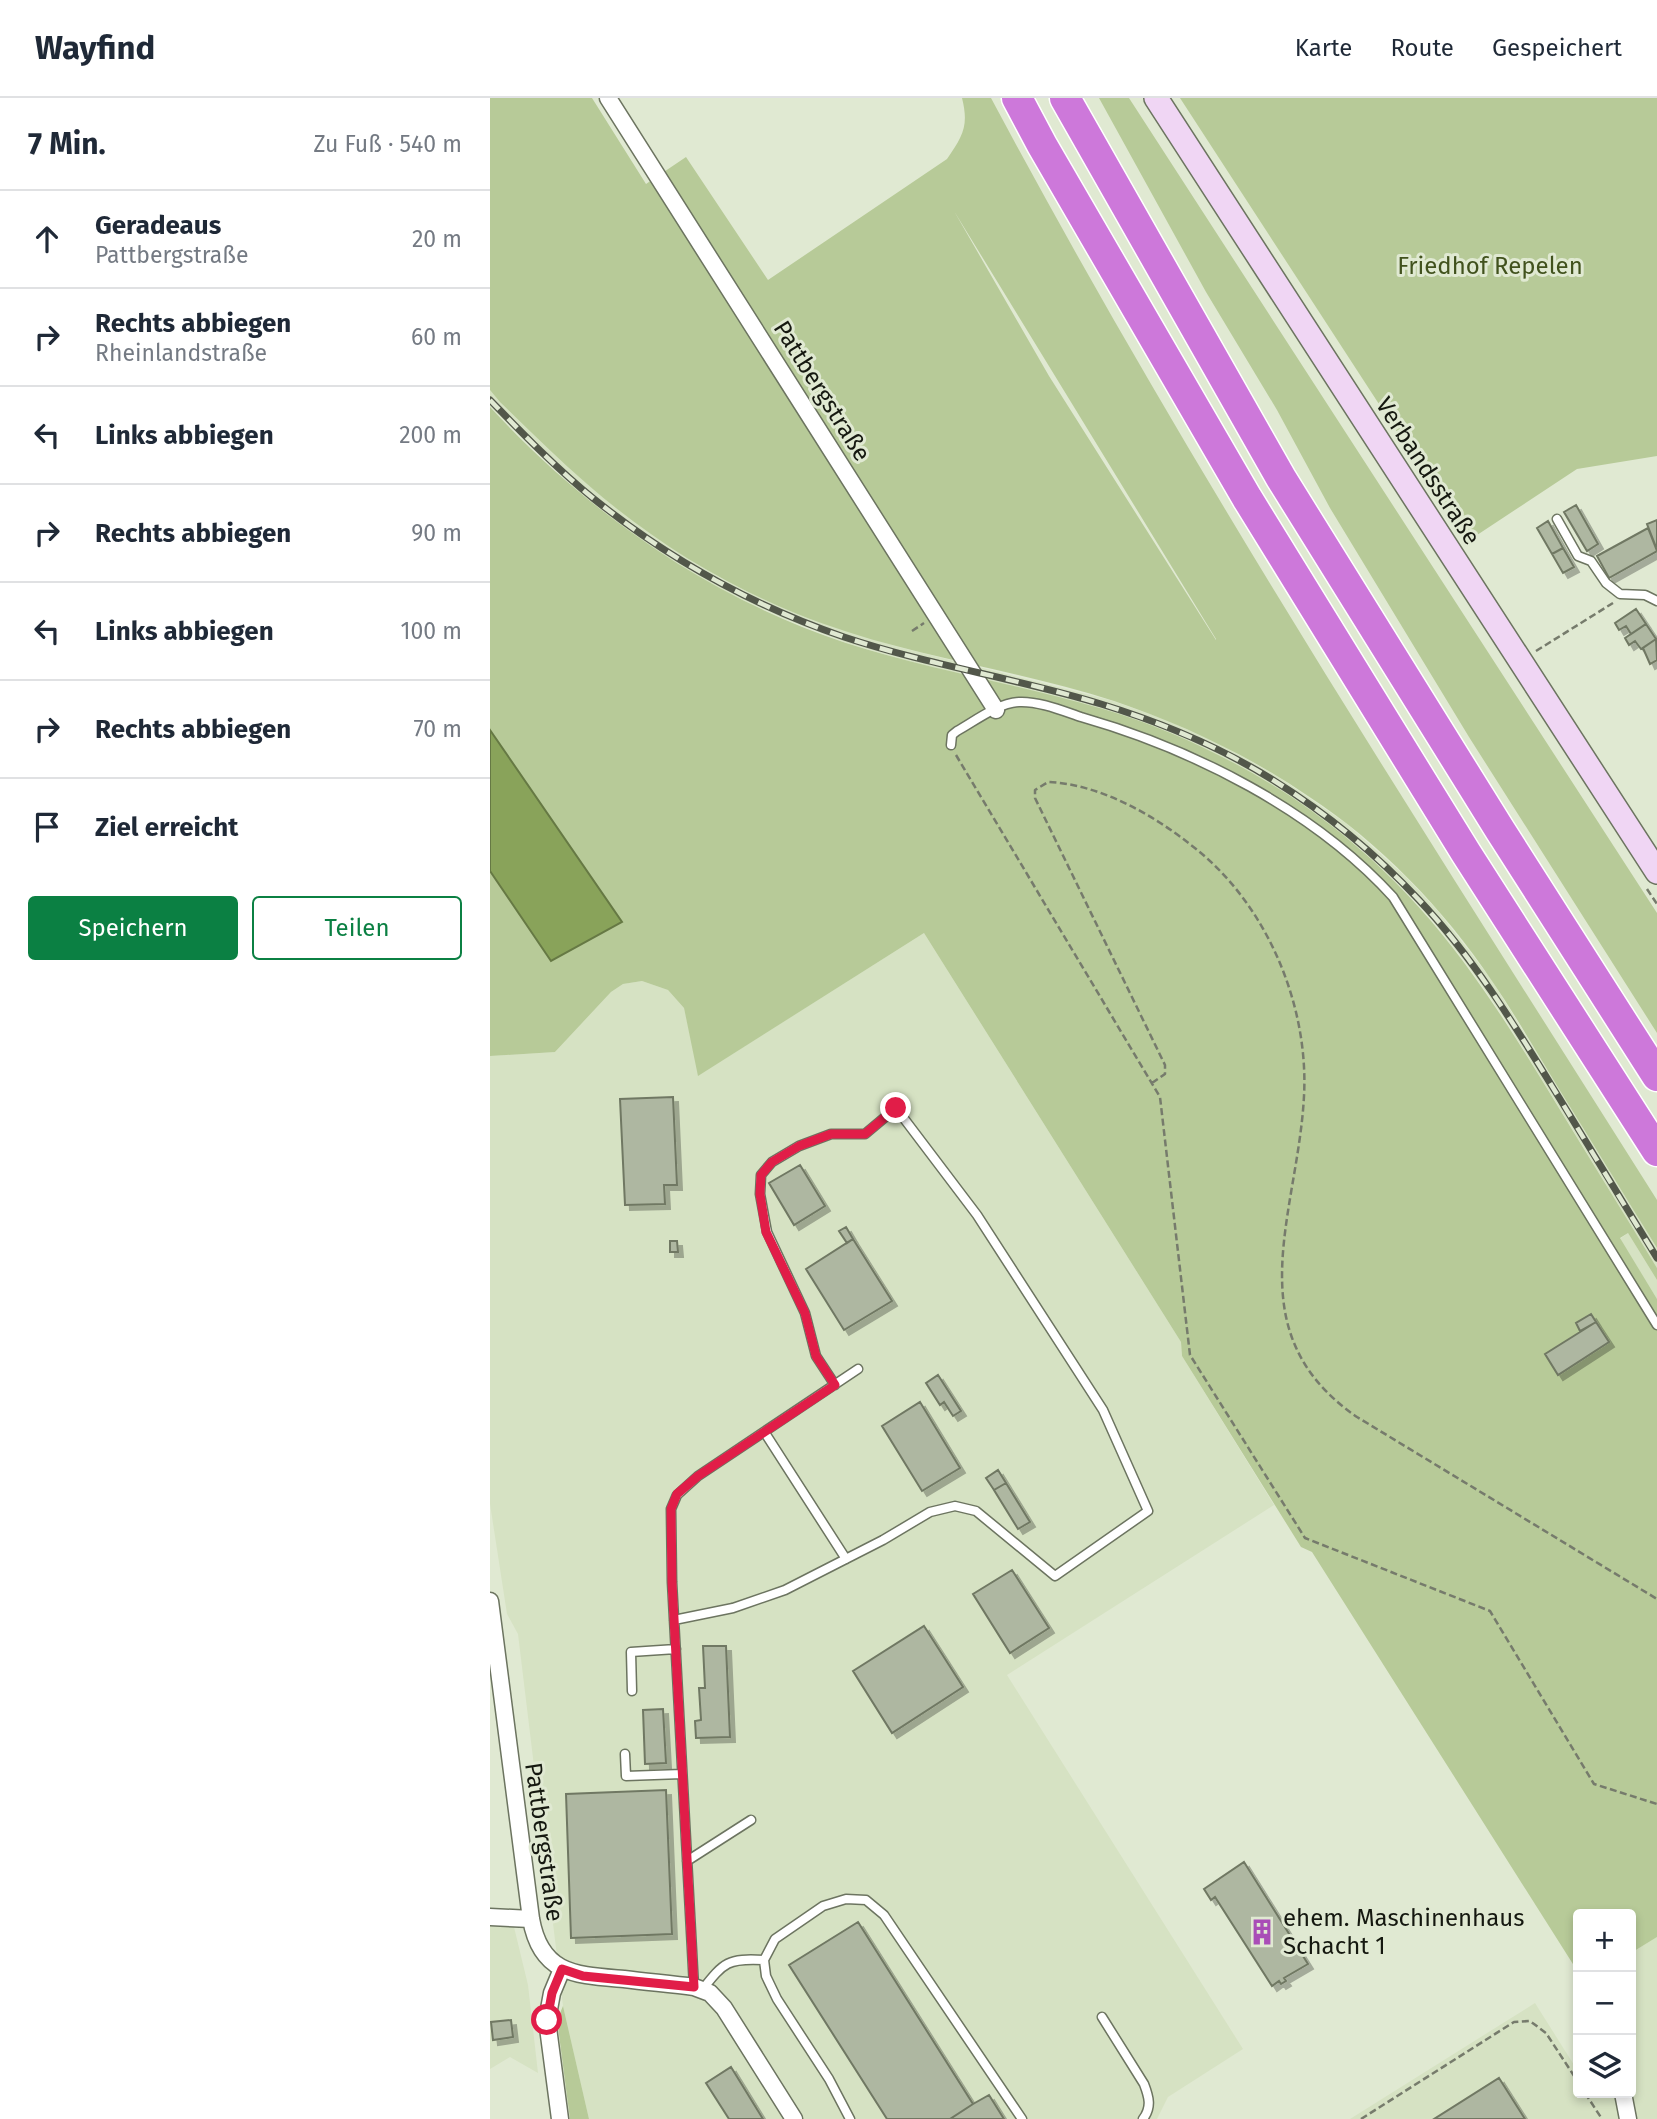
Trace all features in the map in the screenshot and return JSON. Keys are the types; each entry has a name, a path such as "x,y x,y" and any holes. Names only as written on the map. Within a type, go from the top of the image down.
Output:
{"highway":[{"path":"1017,98 1247,498 1466,853 1657,1151"},
{"path":"1065,98 1281,478 1657,1076"}],"main road":[{"name":"Verbandsstraße","path":"1156,98 1657,872"}],"street":[{"name":"Pattbergstraße","path":"608,98 996,710"},
{"name":"Pattbergstraße","path":"490,1601 533,1932 544,1954 562,1969"},
{"path":"490,1917 531,1919"},
{"path":"560,2119 547,2020 552,1993 562,1969 583,1976 698,1988 710,1993 724,2008 794,2119"},
{"path":"1624,2098 1628,2119"}],"lane":[{"path":"1557,519 1578,556 1591,561 1605,583 1620,594 1645,595 1657,601"},
{"path":"951,745 952,735 957,731 996,710 1023,701 1101,723 1177,752 1253,789 1308,822 1377,880 1405,916 1657,1325"},
{"path":"674,1620 733,1608 772,1595 846,1559 930,1511 955,1506 976,1511 1055,1576 1148,1511 1103,1410 977,1215 896,1108 865,1134 831,1134 799,1146 772,1162 761,1175 760,1194 766,1232 805,1313 816,1356 835,1385"},
{"path":"698,1988 682,1774 671,1509 677,1494 698,1476 858,1369"},
{"path":"765,1433 846,1559"},
{"path":"632,1690 631,1652 676,1649"},
{"path":"625,1754 626,1776 682,1774"},
{"path":"687,1861 751,1820"},
{"path":"850,2119 829,2079 777,1999 766,1976 764,1960 775,1939 823,1906 845,1899 866,1900 884,1915 1022,2119"},
{"path":"698,1988 721,1967 740,1959 764,1960"},
{"path":"1102,2017 1149,2096 1149,2108 1143,2119"}],"path":[{"path":"1520,661 1628,594"},
{"path":"951,745 1160,1097 1190,1355 1305,1538 1490,1611 1594,1784 1657,1804"},
{"path":"1152,1083 1165,1074 1165,1065 1035,798 1035,790 1048,782 1086,788 1122,802 1178,835 1208,858 1231,882 1259,919 1277,954 1304,1049 1304,1097 1284,1240 1282,1287 1285,1321 1301,1359 1338,1404 1357,1417 1657,1599"},
{"path":"1361,2119 1514,2022 1530,2021 1546,2033 1573,2074"},
{"path":"1588,2098 1602,2119"}],"shaded area":[{"path":"490,390 588,485 720,578 825,624 895,646 1110,700 1164,719 1224,746 1280,778 1347,824 1405,876 1437,910 1491,979 1657,1248 1657,1268 1505,1019 1469,967 1401,886 1361,849 1311,811 1224,759 1141,722 1079,703 919,664 847,643 719,589 643,542 579,492 490,407"},
{"path":"490,730 622,922 551,961 490,871"},
{"path":"924,933 1181,1342 1182,1356 1274,1505 1007,1675 1243,2049 1168,2097 1157,2119 589,2119 563,2006 518,1634 507,1614 490,1504 490,1056 555,1052 611,992 623,984 642,981 668,990 684,1008 699,1075"},
{"path":"1628,1233 1657,1280 1657,1299 1620,1239"},
{"path":"490,1925 514,1927 528,1985 538,2073 510,2057 490,2069"},
{"path":"1657,1937 1657,2119 1350,2119 1535,2003 1573,2063 1573,2098 1636,2098 1636,1950"}],"green space":[{"path":"490,98 592,98 646,184 686,157 768,280 947,159 965,124 962,98 991,98 1068,239 1230,518 1399,792 1657,1200 1657,1248 1518,1021 1473,954 1409,879 1335,814 1238,754 1139,710 1078,690 860,636 760,598 699,565 641,527 587,484 490,390","holes":["954,211 1216,640 1049,376"]},
{"path":"1099,98 1129,98 1657,913 1657,1033 1469,737 1330,508"},
{"name":"Friedhof Repelen","path":"1180,98 1657,98 1657,456 1577,469 1468,541"},
{"path":"490,407 528,446 609,516 653,548 746,602 846,643 1103,709 1185,739 1238,765 1313,812 1353,843 1420,908 1477,980 1503,1018 1657,1268 1657,1280 1628,1233 1620,1238 1657,1299 1657,1937 1636,1950 1636,1909 1573,1909 1573,1964 1312,1552 1301,1547 1182,1356 1181,1342 924,933 698,1076 684,1008 668,990 642,981 623,984 611,992 555,1052 490,1056 490,871 551,961 622,922 490,730"},
{"path":"563,2006 589,2119 570,2119 558,2027"}],"building":[{"path":"1576,505 1598,544 1587,551 1564,512"},
{"path":"1657,520 1657,546 1656,547 1647,524"},
{"path":"1548,521 1563,548 1552,554 1537,528"},
{"path":"1648,528 1657,551 1609,578 1597,556"},
{"path":"1563,548 1574,567 1563,573 1552,554"},
{"path":"1636,609 1646,624 1631,634 1626,626 1619,630 1615,623"},
{"path":"1646,624 1656,639 1641,649 1635,641 1629,645 1625,638"},
{"path":"1656,639 1657,660 1650,664 1643,648"},
{"path":"673,1097 677,1185 664,1185 665,1204 625,1205 620,1099"},
{"path":"800,1165 825,1206 794,1225 769,1183"},
{"path":"846,1227 853,1239 847,1243 839,1231"},
{"path":"853,1239 892,1301 844,1330 806,1269"},
{"path":"670,1241 677,1241 678,1252 670,1252"},
{"path":"1591,1314 1596,1322 1580,1331 1576,1323"},
{"path":"1596,1322 1609,1342 1558,1375 1545,1354"},
{"path":"938,1375 961,1411 953,1416 944,1402 940,1405 926,1383"},
{"path":"920,1402 960,1468 922,1491 882,1426"},
{"path":"998,1470 1006,1483 994,1490 986,1478"},
{"path":"1006,1483 1030,1522 1018,1529 994,1490"},
{"path":"1012,1570 1049,1628 1010,1653 973,1594"},
{"path":"924,1626 963,1687 892,1733 853,1671"},
{"path":"703,1646 726,1646 730,1737 696,1738 695,1721 701,1720 699,1688 705,1688"},
{"path":"663,1709 666,1763 645,1764 643,1710"},
{"path":"666,1790 672,1934 571,1938 566,1794"},
{"name":"ehem. Maschinenhaus Schacht 1","path":"1244,1862 1308,1964 1284,1978 1286,1981 1281,1984 1279,1981 1272,1986 1215,1897 1211,1900 1204,1889"},
{"path":"858,1922 973,2104 950,2119 887,2119 789,1965"},
{"path":"511,2020 513,2037 493,2040 491,2022"},
{"path":"731,2067 763,2119 729,2119 706,2083"},
{"path":"1499,2078 1525,2119 1434,2119"},
{"path":"989,2095 1004,2119 950,2119 973,2104"}],"railway":[{"path":"490,400 594,499 652,542 745,596 810,625 876,647 1069,695 1145,719 1232,757 1312,806 1386,866 1457,944 1524,1041 1657,1258"}],"place":[{"name":"ehem. Maschinenhaus Schacht 1","path":"1262,1932"}],"route":[{"path":"547,2020 552,1993 562,1969 583,1976 694,1987 672,1582 671,1509 677,1494 698,1476 835,1385 816,1356 805,1313 766,1232 760,1194 761,1175 772,1162 799,1146 831,1134 865,1134 896,1108"}]}
